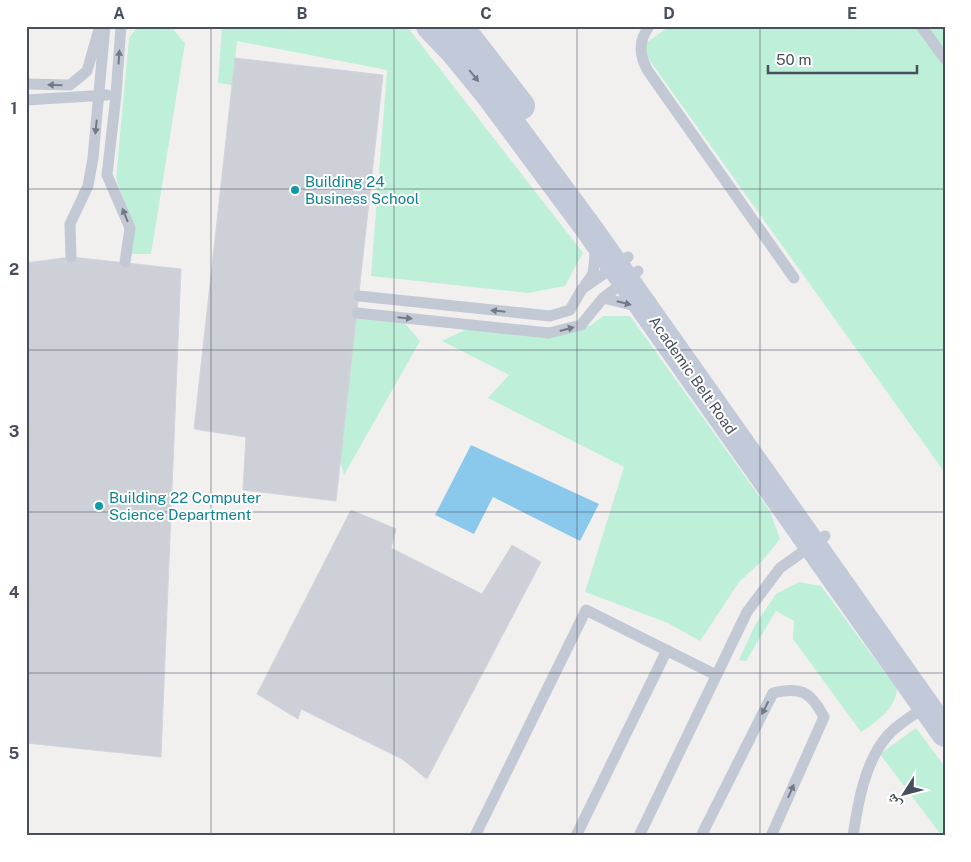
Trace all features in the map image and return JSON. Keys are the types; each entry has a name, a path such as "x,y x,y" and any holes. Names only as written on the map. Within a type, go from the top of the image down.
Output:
{"street":[{"name":"Academic Belt Road","path":"430,26 466,35 540,132 627,269 935,706 945,733"},
{"name":"Academic Belt Road","path":"466,35 587,226 627,269 645,306 818,540"}],"lane":[{"path":"26,84 70,85 86,71 100,26"},
{"path":"71,257 70,224 88,186 105,26"},
{"path":"121,26 107,175 130,228 125,262"},
{"path":"649,26 640,47 642,60 648,71 794,278"},
{"path":"921,26 945,59"},
{"path":"26,100 116,95"},
{"path":"359,296 550,316 570,310 593,274 596,245 587,226"},
{"path":"582,289 627,269"},
{"path":"357,313 549,333 581,325 627,269"},
{"path":"603,298 638,307 645,306"},
{"path":"639,836 747,612 760,592 780,568 818,540"},
{"path":"475,836 586,610 716,675"},
{"path":"576,836 667,650"},
{"path":"701,836 773,693 787,690 800,691 815,699 824,717 772,836"},
{"path":"853,836 863,787 873,755 889,733 935,706"}],"green space":[{"path":"138,26 171,27 185,43 151,254 129,254 131,222 116,178 129,38"},
{"path":"222,26 405,26 409,29 583,253 565,286 528,293 371,276 387,70 237,41 232,85 218,83"},
{"path":"670,26 945,26 945,473 640,47"},
{"path":"357,313 403,321 420,341 344,475 340,461"},
{"path":"603,316 630,316 770,511 780,539 762,561 739,582 700,641 668,623 585,592 624,467 488,398 509,375 442,341 465,330 590,326"},
{"path":"799,582 821,586 897,689 896,696 885,714 861,732 793,639 794,621 776,611 746,661 739,660 755,625 776,594"},
{"path":"916,728 945,767 945,836 942,836 880,754"}],"water":[{"path":"471,445 599,504 580,541 493,497 474,534 435,515"}],"building":[{"name":"Building 24 Business School","path":"235,58 383,75 336,501 243,490 246,437 194,429"},
{"name":"Building 22 Computer Science Department","path":"71,257 181,269 161,757 26,743 26,263"},
{"path":"351,510 396,529 391,548 482,594 512,545 541,562 427,779 402,759 301,709 298,719 257,694"}],"place":[{"name":"Building 24 Business School","path":"295,190"},
{"name":"Building 22 Computer Science Department","path":"99,506"}]}
